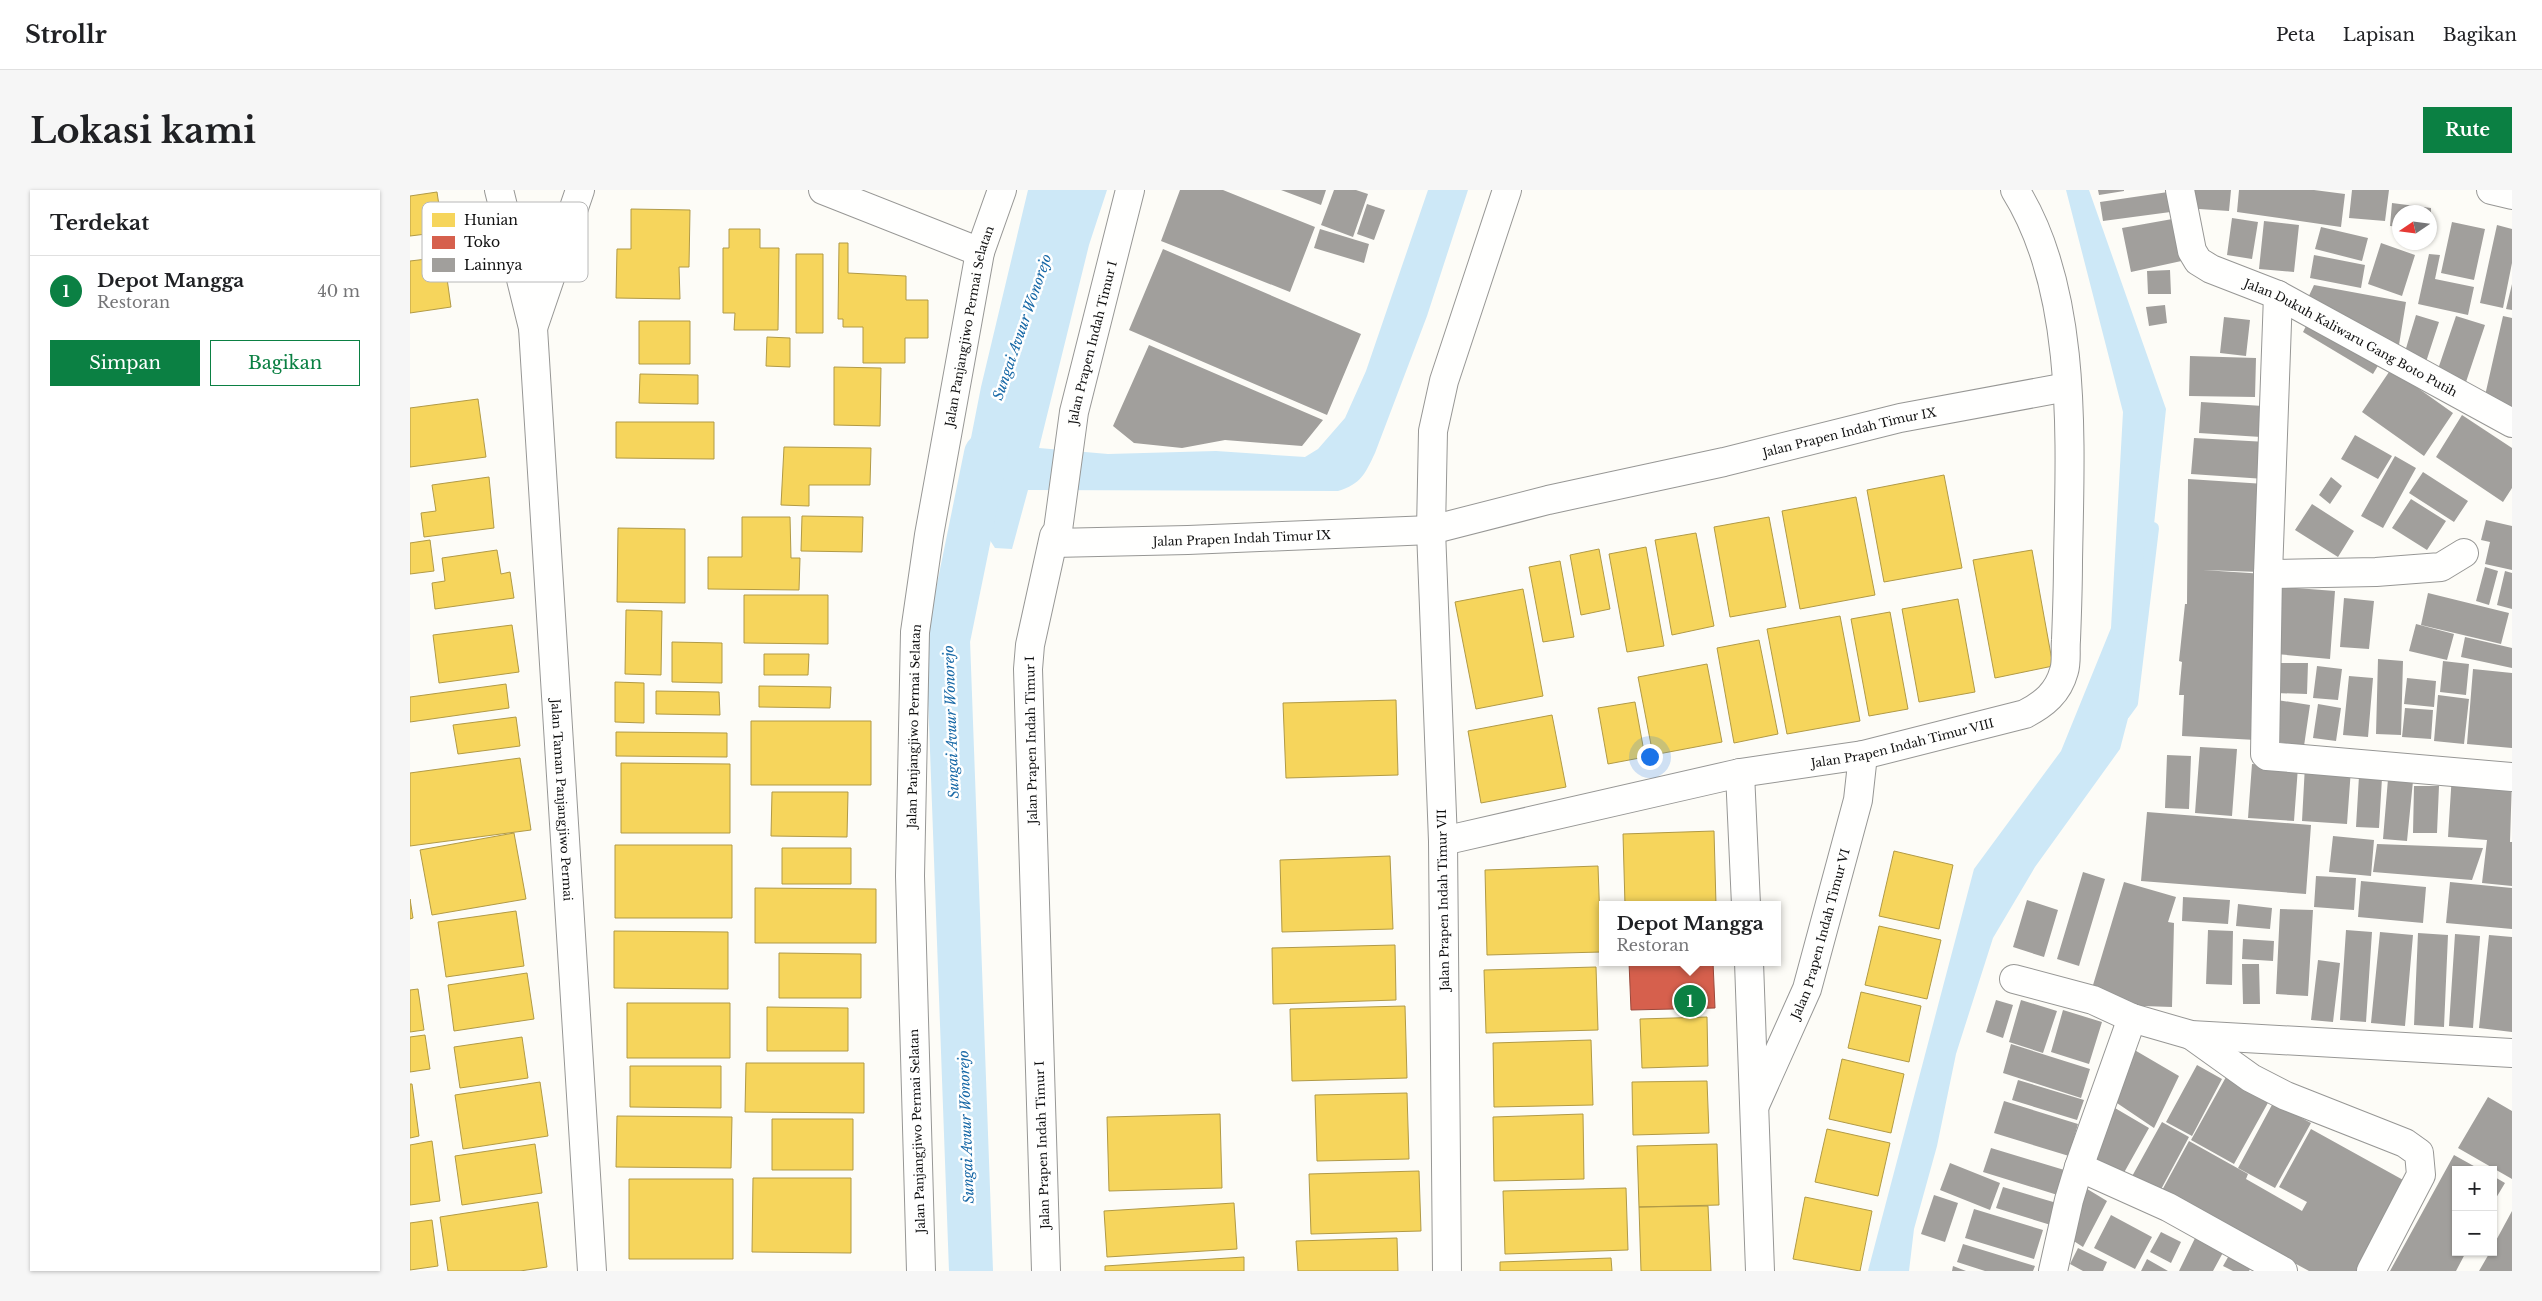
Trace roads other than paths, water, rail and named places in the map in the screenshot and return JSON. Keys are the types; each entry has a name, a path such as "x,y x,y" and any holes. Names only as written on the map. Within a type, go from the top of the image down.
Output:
{"street":[{"name":"Jalan Taman Panjangjiwo Permai","path":"576,202 580,190"},
{"path":"823,190 980,252"},
{"name":"Jalan Panjangjiwo Permai Selatan","path":"921,1271 910,876 915,632 929,535 980,252 1002,190"},
{"name":"Jalan Prapen Indah Timur I","path":"1046,1271 1028,669 1030,646 1056,536 1074,412 1130,190"},
{"path":"1431,530 1433,431 1444,381 1507,190"},
{"path":"2015,190 2024,205 2050,268 2059,315 2067,387"},
{"name":"Jalan Dukuh Kaliwaru Gang Boto Putih","path":"2180,190 2192,251 2198,261 2211,269 2278,295 2512,423"},
{"path":"2491,190 2512,195"},
{"name":"Jalan Taman Panjangjiwo Permai","path":"522,282 533,328 592,1271"},
{"name":"Jalan Taman Panjangjiwo Permai","path":"533,328 549,282"},
{"path":"2278,295 2268,574 2269,630 2265,753 2267,756 2512,777"},
{"name":"Jalan Prapen Indah Timur IX","path":"1056,536 1188,540 1431,530 1548,500 1724,462 1900,418 2067,387"},
{"name":"Jalan Prapen Indah Timur VIII","path":"1443,841 1740,773 1863,755 2025,714 2046,703 2056,688 2064,670 2070,454 2067,387"},
{"name":"Jalan Prapen Indah Timur VII","path":"1431,530 1443,841 1446,1271"},
{"path":"2268,574 2376,572 2441,567 2464,553"},
{"name":"Jalan Prapen Indah Timur VI","path":"1755,1105 1807,989 1858,800 1863,755"},
{"path":"1740,773 1746,901"},
{"name":"Jalan Prapen Indah Timur VI","path":"1749,966 1760,1271"},
{"path":"2014,979 2093,1000 2132,1018 2191,1035 2512,1053"},
{"path":"2053,1271 2069,1200 2079,1167 2132,1018"},
{"path":"2191,1035 2251,1078 2286,1096 2405,1143 2419,1153 2421,1175 2371,1271"},
{"path":"2079,1167 2168,1206 2283,1271"}],"water":[{"path":"1028,190 1107,190 1089,245 1039,448 1108,454 1216,451 1305,457 1318,449 1345,418 1366,371 1428,190 1468,190 1427,316 1375,453 1361,477 1352,485 1338,491 1028,490 1012,549 995,548 960,494 981,387"},
{"path":"2066,190 2089,190 2166,409 2152,544 2132,703 2120,749 2035,867 1993,938 1956,1054 1937,1146 1914,1229 1909,1271 1868,1271 1974,869 2061,751 2111,628 2123,412"}],"waterway":[{"name":"Sungai Avuur Wonorejo","path":"971,1271 948,640 986,454"},
{"path":"2124,714 2132,703 2153,528"}],"place":[{"name":"Depot Mangga","path":"1690,1001"}]}
